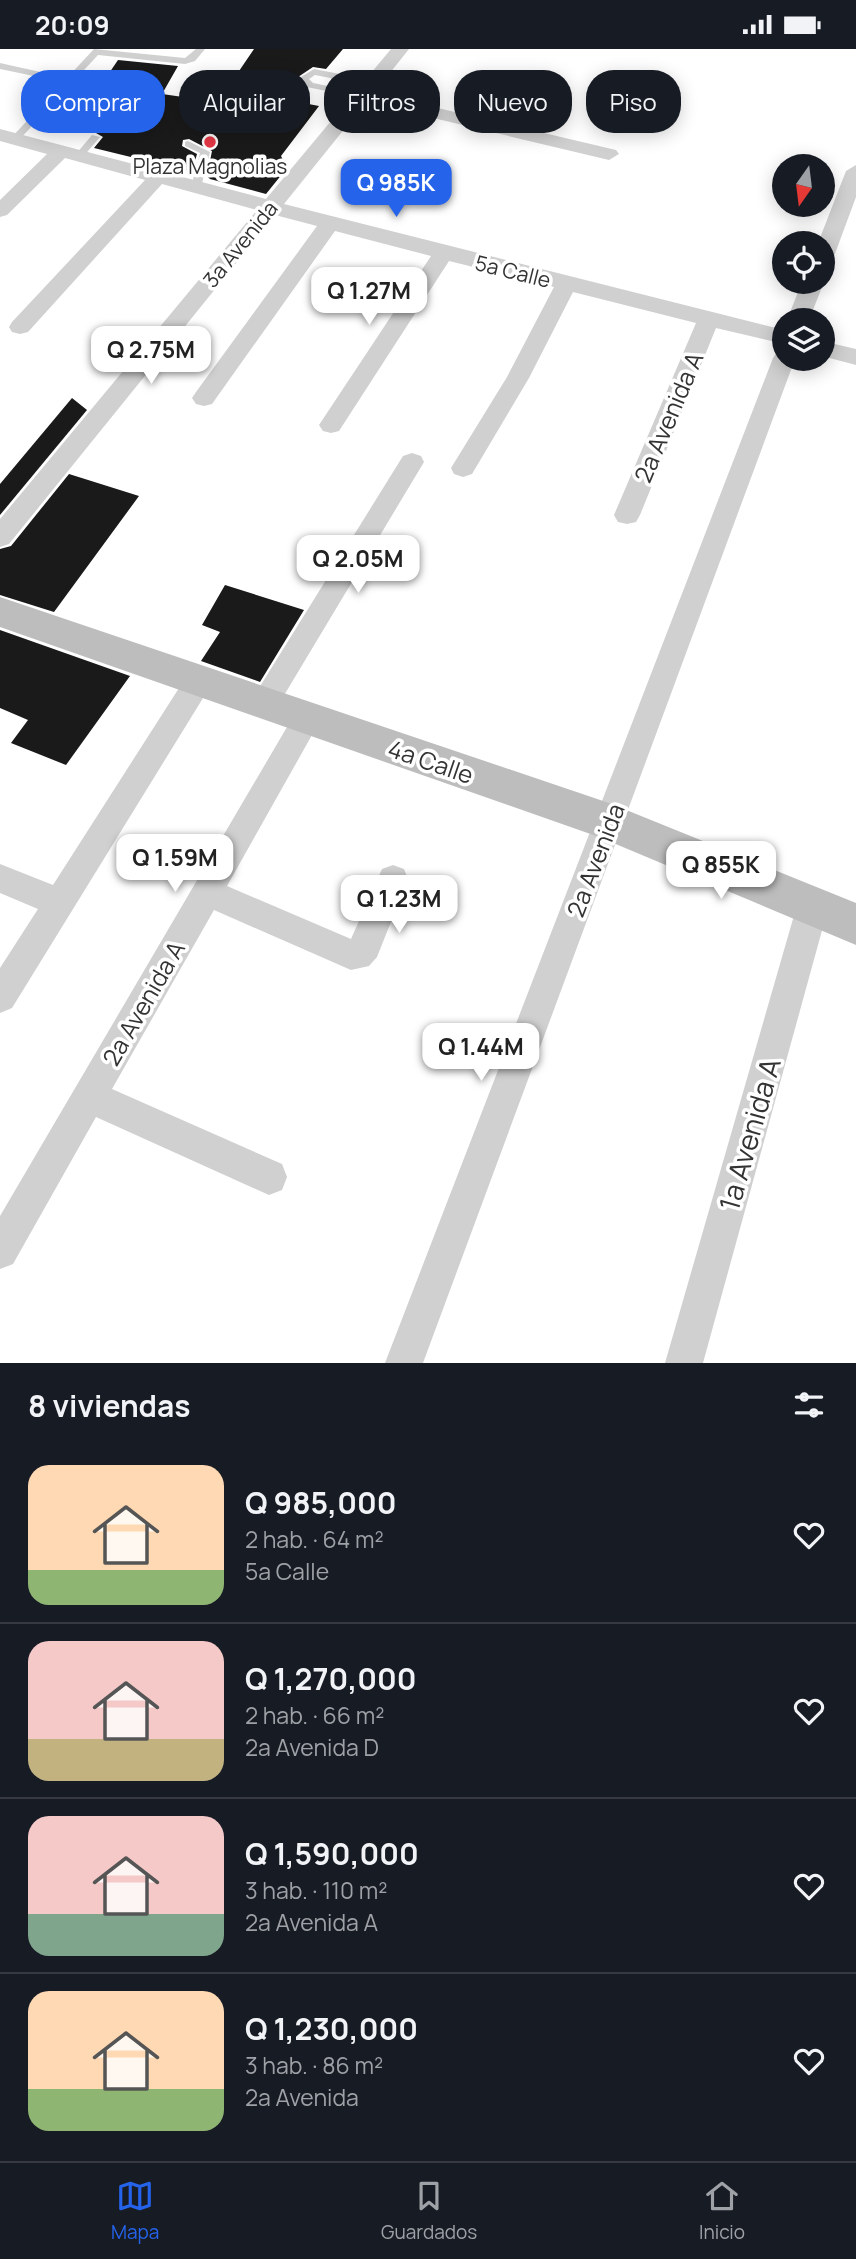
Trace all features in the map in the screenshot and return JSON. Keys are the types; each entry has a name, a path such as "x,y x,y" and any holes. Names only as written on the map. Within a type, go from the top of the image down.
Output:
{"main road":[{"name":"4a Calle","path":"0,612 609,822 856,923"}],"street":[{"name":"3a Avenida","path":"382,70 400,49"},
{"path":"440,109 610,154"},
{"name":"3a Avenida","path":"0,537 330,133"},
{"name":"5a Calle","path":"7,137 566,285 772,334"},
{"path":"0,211 70,153"},
{"path":"833,231 856,171"},
{"path":"20,327 158,177"},
{"path":"204,398 330,223"},
{"path":"331,425 444,253"},
{"path":"463,468 518,378 566,285"},
{"name":"2a Avenida A","path":"627,515 709,319"},
{"path":"835,351 856,357"},
{"name":"2a Avenida","path":"404,1363 779,371"},
{"path":"264,703 412,462"},
{"path":"0,997 198,682"},
{"name":"2a Avenida A","path":"0,1251 307,719"},
{"path":"0,878 58,902"},
{"path":"207,892 351,955 358,955 366,946 393,879"},
{"name":"1a Avenida A","path":"684,1363 813,905"},
{"path":"89,1096 269,1177"}],"lane":[{"path":"80,70 98,51 185,61 192,59 201,49"},
{"path":"0,66 21,70"},
{"path":"314,72 366,89 310,85 303,79 314,72"},
{"path":"7,137 21,125"},
{"path":"70,153 95,137"},
{"path":"188,144 205,152 196,187"}],"building":[{"path":"254,49 343,49 326,69 313,67 308,70 240,70"},
{"path":"118,60 178,66 165,89 165,70 111,70"},
{"path":"165,94 179,96 179,133 298,133 281,156 287,168 266,194 210,179 207,176 212,151 189,139 183,140 182,146 197,154 192,172 94,148 103,137 96,133 165,133"},
{"path":"310,104 319,106 310,118"},
{"path":"72,398 87,410 0,515 0,484"},
{"path":"69,474 139,496 54,612 0,595 0,549 11,546"},
{"path":"225,585 304,610 260,682 201,661 220,632 202,625"},
{"path":"0,630 130,676 66,765 11,743 28,720 0,708"}],"place":[{"name":"Plaza Magnolias","path":"210,142"}]}
